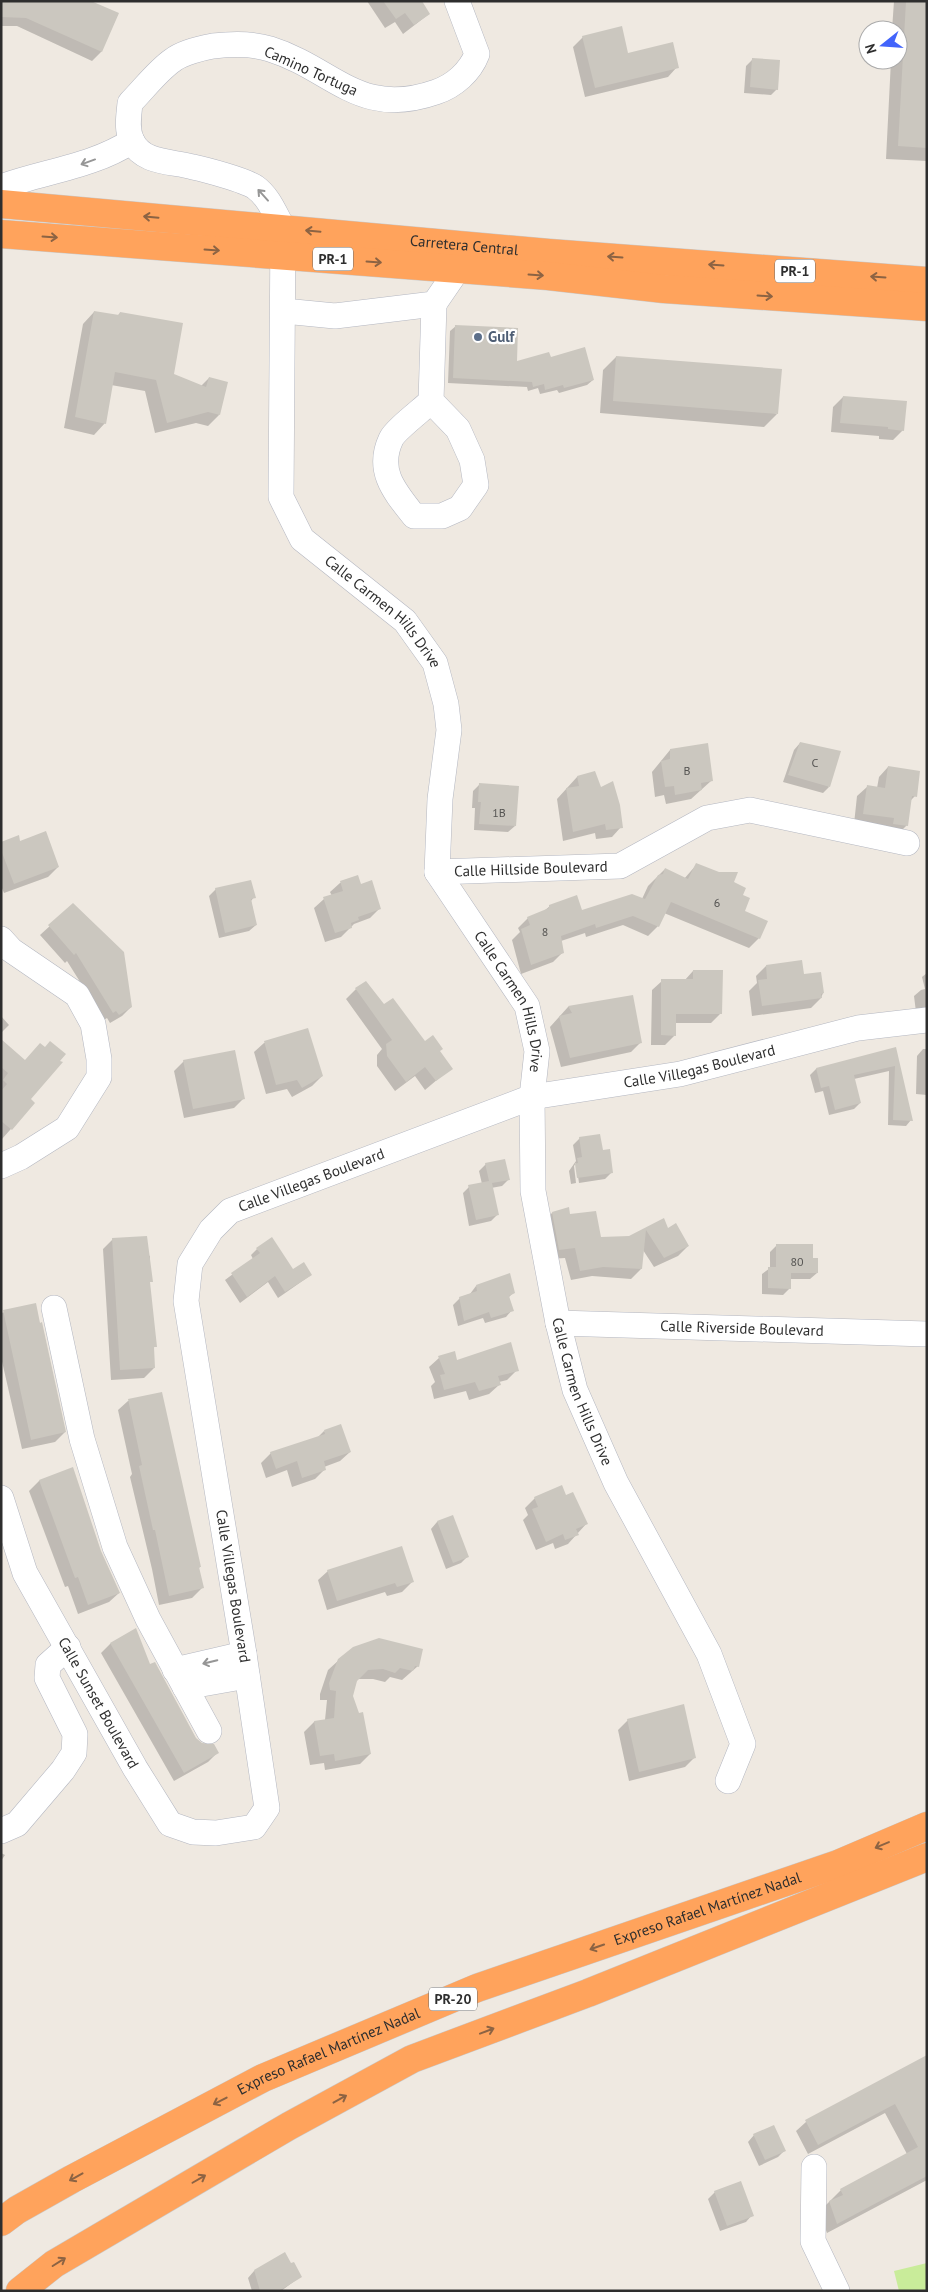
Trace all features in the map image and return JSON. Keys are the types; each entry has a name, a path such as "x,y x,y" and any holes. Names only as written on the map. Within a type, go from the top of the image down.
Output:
{"highway":[{"name":"Carretera Central","path":"1,204 548,253 927,281"},
{"name":"Carretera Central","path":"1,234 458,269 664,288 927,307"},
{"name":"Expreso Rafael Martínez Nadal","path":"1,2222 17,2210 72,2179 263,2078 477,1988 838,1864 927,1826"},
{"name":"Expreso Rafael Martínez Nadal","path":"20,2291 54,2264 289,2126 412,2059 588,1993 927,1857"}],"street":[{"name":"Camino Tortuga","path":"132,141 128,125 130,103 174,59 211,46 236,44 269,48 300,62 347,89 366,96 397,101 419,98 441,90 457,81 473,65 477,54 458,1"},
{"path":"1,187 30,176 81,165 132,141 139,149 157,161 192,166 254,186 265,196 283,228"},
{"name":"Calle Carmen Hills Drive","path":"283,228 284,311 280,497 302,539 405,621 435,663 446,704 449,730 440,799 437,872 527,1006 537,1051 532,1096 533,1191 558,1323 575,1390 608,1466 710,1654 743,1744 728,1780"},
{"path":"431,401 458,429 472,460 476,485 460,508 442,516 414,516 392,489 385,467 392,438 431,401 434,304 458,269"},
{"path":"284,311 334,316 434,304"},
{"name":"Calle Hillside Boulevard","path":"437,872 620,866 707,818 750,810 907,843"},
{"path":"1,939 11,950 77,995 93,1024 99,1059 99,1077 67,1128 21,1157 1,1166"},
{"name":"Calle Villegas Boulevard","path":"254,1827 267,1808 246,1665 186,1301 190,1264 211,1230 230,1211 532,1096 680,1074 858,1028 927,1020"},
{"path":"54,1308 82,1439 115,1548 148,1619 209,1731"},
{"name":"Calle Riverside Boulevard","path":"558,1323 927,1334"},
{"name":"Calle Sunset Boulevard","path":"1,1498 25,1573 135,1768 170,1824 193,1832 216,1833 254,1827"},
{"path":"1,1831 17,1824 63,1770 74,1753 75,1734 47,1678 48,1665 68,1647"},
{"path":"180,1678 246,1665"},
{"path":"814,2167 813,2241 838,2291"}],"green space":[{"path":"927,2263 927,2291 899,2291 894,2271"}],"building":[{"path":"1,1 91,1 119,13 102,52 26,18 1,17"},
{"path":"383,1 422,1 430,14 414,25 405,13 396,19"},
{"path":"906,1 927,1 927,148 898,146 902,70 908,70 908,20 905,20"},
{"path":"622,26 628,53 673,42 679,68 595,88 582,36"},
{"path":"752,58 780,60 778,90 750,87"},
{"path":"94,311 119,315 120,312 183,323 174,374 206,387 209,377 228,382 220,415 208,412 167,423 156,380 115,372 106,424 75,417"},
{"path":"455,325 518,328 517,361 549,352 551,357 585,347 594,380 564,388 563,385 545,390 544,384 533,387 532,382 453,378"},
{"path":"616,356 782,369 778,414 613,401"},
{"path":"843,396 907,401 904,431 888,429 888,427 840,423"},
{"path":"800,742 841,751 830,787 788,775"},
{"path":"708,743 713,781 701,783 702,790 675,795 674,786 665,787 661,761 670,759 670,749"},
{"path":"888,766 920,771 917,797 912,796 908,826 893,824 894,818 863,814 867,785 885,788"},
{"path":"595,771 601,787 613,781 620,805 623,828 606,830 605,824 573,832 566,788 579,786 577,776"},
{"path":"479,783 519,786 516,826 479,824 481,802 478,802"},
{"path":"46,831 59,867 14,884 1,850 1,842 19,835 20,841"},
{"path":"696,863 719,872 738,872 734,882 746,888 743,895 750,898 745,911 768,921 760,939 671,902 659,927 633,916 596,928 595,924 561,936 564,953 531,965 521,929 530,925 527,917 549,908 549,905 577,895 582,910 632,894 645,899 658,875 663,874 665,868 688,879"},
{"path":"358,875 361,884 372,880 381,909 358,917 359,920 351,923 352,928 335,933 323,897 343,891 340,881"},
{"path":"251,880 256,898 251,899 257,925 225,933 215,888"},
{"path":"73,903 124,952 132,1007 119,1015 116,1011 113,1013 76,953 74,955 48,925"},
{"path":"802,960 804,974 821,972 824,993 821,994 822,998 762,1006 758,980 767,979 766,965"},
{"path":"693,970 723,970 722,1014 676,1014 676,1036 661,1035 661,979 693,979"},
{"path":"366,981 384,1004 393,998 425,1041 433,1035 443,1049 440,1051 453,1069 436,1081 425,1067 406,1082 387,1056 386,1044 392,1040 355,988"},
{"path":"633,995 642,1043 570,1058 559,1016 572,1013 568,1006"},
{"path":"308,1028 323,1076 302,1088 297,1080 276,1085 264,1041"},
{"path":"1,1039 25,1060 40,1043 45,1047 50,1041 66,1054 60,1061 63,1062 31,1099 35,1103 12,1130 1,1121 1,1091 7,1084 3,1080 8,1073 1,1067"},
{"path":"896,1047 913,1121 893,1120 895,1066 854,1075 861,1103 835,1110 829,1086 821,1088 816,1068"},
{"path":"235,1050 245,1099 193,1109 183,1060"},
{"path":"600,1134 603,1150 610,1149 613,1173 577,1178 575,1164 578,1163 577,1158 582,1157 579,1137"},
{"path":"505,1159 510,1180 492,1183 499,1215 476,1220 468,1185 489,1181 485,1163"},
{"path":"569,1207 570,1214 596,1211 601,1237 629,1236 664,1218 668,1228 676,1223 689,1246 664,1258 646,1230 642,1269 603,1267 580,1271 575,1248 559,1250 552,1212"},
{"path":"147,1236 153,1282 150,1282 157,1347 154,1347 155,1368 120,1370 112,1238"},
{"path":"272,1237 293,1269 304,1262 312,1275 285,1292 275,1276 247,1297 231,1273 260,1253 256,1248"},
{"path":"776,1244 813,1244 813,1258 818,1258 818,1273 791,1273 791,1289 768,1288 768,1267 776,1267"},
{"path":"510,1273 515,1293 509,1296 514,1311 491,1318 489,1312 464,1321 459,1297 477,1291 476,1285"},
{"path":"36,1303 40,1323 42,1322 66,1432 31,1440 3,1310"},
{"path":"511,1342 519,1371 498,1376 501,1385 479,1391 475,1382 444,1390 440,1375 445,1374 438,1356 455,1351 457,1360"},
{"path":"162,1392 204,1588 169,1596 139,1466 142,1465 128,1399"},
{"path":"341,1424 351,1452 324,1461 326,1470 302,1478 297,1461 276,1469 270,1452 325,1434 324,1430"},
{"path":"73,1467 101,1551 120,1593 88,1605 78,1577 75,1578 39,1480"},
{"path":"562,1485 566,1495 573,1492 588,1524 576,1529 579,1535 565,1540 563,1534 546,1542 532,1509 538,1507 534,1497"},
{"path":"453,1515 469,1557 453,1563 437,1521"},
{"path":"402,1546 414,1582 397,1587 395,1583 337,1601 327,1570"},
{"path":"136,1628 150,1664 155,1662 196,1738 202,1743 214,1744 219,1753 184,1773 110,1643"},
{"path":"379,1638 423,1649 419,1667 415,1666 413,1671 400,1668 395,1673 383,1669 368,1670 357,1681 353,1696 359,1713 363,1712 371,1754 335,1761 334,1754 320,1756 314,1721 334,1718 336,1691 330,1690 329,1683 338,1659 353,1647"},
{"path":"684,1704 696,1758 639,1772 627,1719"},
{"path":"927,2055 927,2176 837,2224 829,2201 843,2195 840,2189 918,2147 895,2104 818,2145 805,2120"},
{"path":"774,2125 786,2151 765,2160 753,2134"},
{"path":"741,2181 754,2216 727,2226 714,2191"},
{"path":"285,2252 291,2263 294,2262 302,2277 279,2291 260,2291 254,2270"}],"place":[{"name":"Gulf","path":"478,337"}]}
